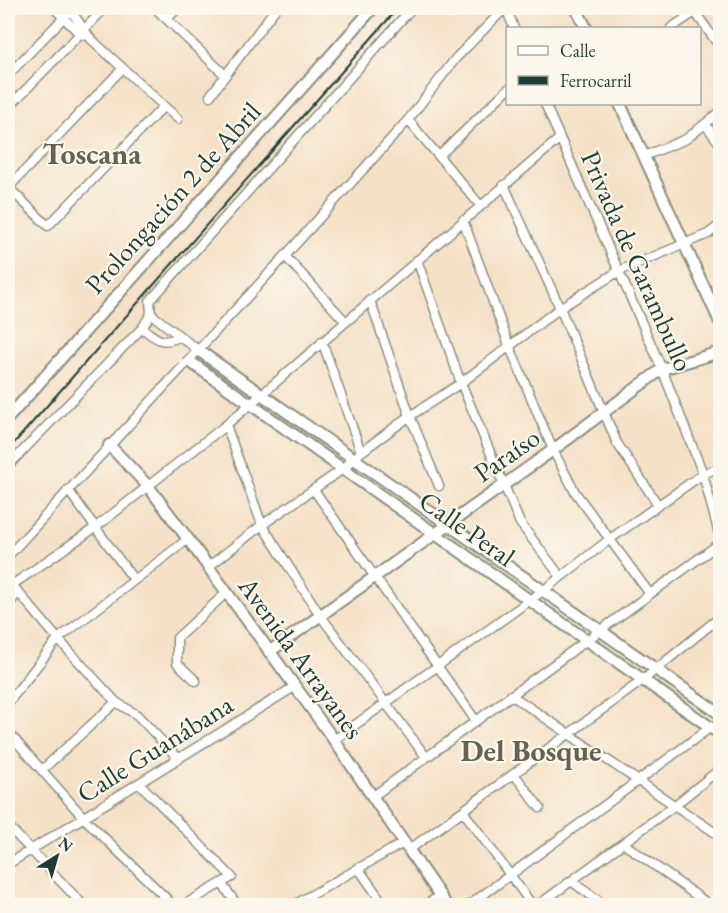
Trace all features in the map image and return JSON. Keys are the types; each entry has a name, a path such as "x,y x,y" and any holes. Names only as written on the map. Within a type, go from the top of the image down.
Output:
{"main road":[{"name":"Prolongación 2 de Abril","path":"8,418 373,8"},
{"path":"576,8 586,27"},
{"path":"620,105 720,322"},
{"name":"Calle Peral","path":"198,350 260,395 357,456 447,524 720,714"},
{"name":"Paraíso","path":"269,652 553,450 662,369 720,352"},
{"name":"Calle Peral","path":"189,361 716,730"},
{"name":"Avenida Arrayanes","path":"109,445 148,486 188,539 334,740 447,906"}],"street":[{"path":"54,8 90,38 178,120"},
{"path":"8,75 71,8 82,31"},
{"path":"8,108 105,8"},
{"path":"155,8 225,75"},
{"path":"168,19 178,8"},
{"path":"210,96 276,8"},
{"path":"8,466 142,328 151,314 150,302 412,8"},
{"path":"8,556 285,256 408,120 456,58 505,8 514,27"},
{"path":"672,27 696,9 720,47"},
{"path":"122,69 8,187 48,226 164,106"},
{"path":"440,156 506,90"},
{"name":"Privada de Garambullo","path":"545,105 662,369 703,474 720,540"},
{"path":"644,156 686,139 720,112"},
{"path":"408,120 480,205"},
{"path":"705,124 720,144"},
{"path":"8,606 13,586 96,527 226,425 560,138"},
{"path":"504,185 560,308 617,443 658,505"},
{"path":"463,220 509,345 553,450 574,492 650,594"},
{"path":"208,567 262,525 343,469 410,416 460,383 560,308 619,271 708,234 720,225"},
{"path":"285,256 345,321"},
{"path":"417,260 460,383 520,523 561,577"},
{"path":"370,300 410,416 439,486"},
{"path":"151,314 198,350"},
{"path":"142,328 158,340 169,341 179,337"},
{"path":"322,342 357,456"},
{"path":"226,425 262,525 321,615 426,757"},
{"path":"334,740 544,590 658,505 703,474 720,467"},
{"path":"68,490 134,580"},
{"path":"314,490 476,721"},
{"path":"8,703 58,639 188,539"},
{"path":"372,797 650,594 720,540"},
{"path":"13,586 116,702 137,715 179,759"},
{"path":"196,681 177,663 177,638 226,593"},
{"path":"292,906 358,868 408,846 463,811 643,680 720,617"},
{"name":"Calle Guanábana","path":"8,864 294,687"},
{"path":"511,695 720,836"},
{"path":"42,770 116,702"},
{"path":"468,906 639,780 716,730"},
{"path":"8,732 84,818 174,906"},
{"path":"463,811 535,906 675,805 720,769"},
{"path":"514,774 540,808"},
{"path":"139,783 232,877 182,906"},
{"path":"8,826 30,852 84,906"},
{"path":"623,843 711,906"},
{"path":"358,868 385,906"},
{"path":"571,881 606,906"},
{"path":"222,884 238,906"},
{"path":"424,906 441,895"}],"railway":[{"path":"8,450 398,8"}],"district":[{"name":"Toscana","path":"92,154"},
{"name":"Del Bosque","path":"531,751"}]}
